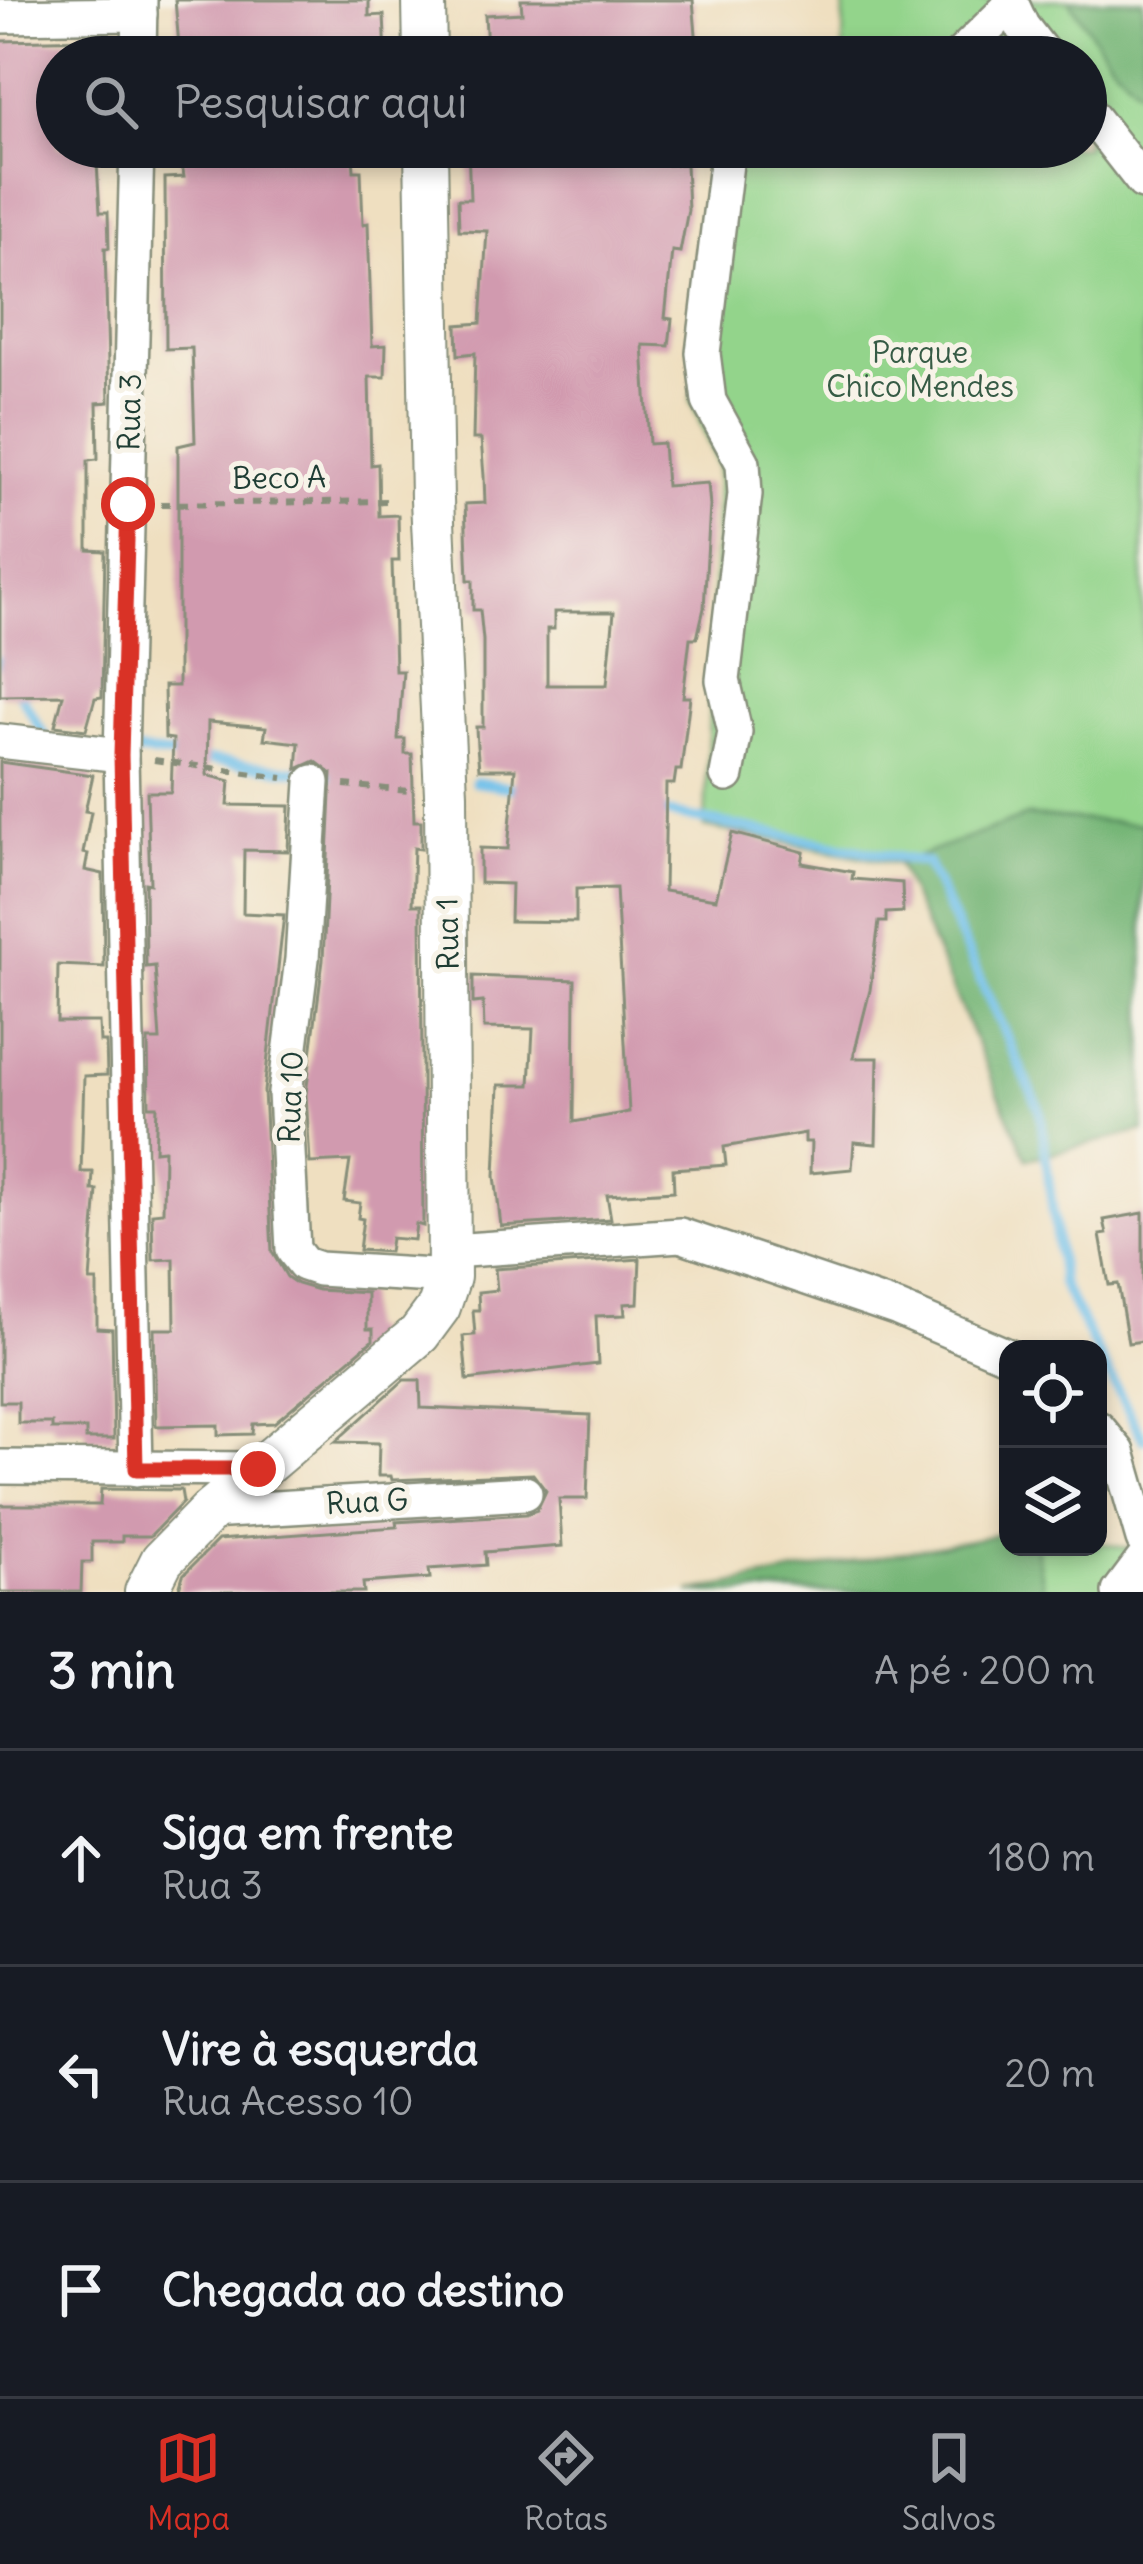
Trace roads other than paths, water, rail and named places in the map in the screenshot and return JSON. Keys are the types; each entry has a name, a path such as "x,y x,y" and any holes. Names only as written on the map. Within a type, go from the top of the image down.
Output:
{"street":[{"path":"424,0 425,36"},
{"path":"978,36 1010,2 1032,36"},
{"path":"0,16 140,7"},
{"path":"1107,136 1143,182"},
{"name":"Rua 3","path":"136,168 121,755 136,1469"},
{"name":"Rua 1","path":"146,1592 162,1560 208,1512 419,1334 439,1306 450,1264 446,794 432,500 426,168"},
{"path":"725,168 703,353 709,401 743,463 745,494 723,680 735,732 727,775"},
{"path":"0,741 121,755"},
{"name":"Rua 10","path":"313,782 302,959 285,1094 293,1250 304,1264 320,1269 450,1264"},
{"path":"450,1264 680,1235 898,1309 999,1352"},
{"path":"1107,1439 1118,1452 1143,1539"},
{"path":"0,1467 258,1469"},
{"name":"Rua G","path":"208,1512 525,1493"},
{"path":"1119,1592 1143,1560"}],"waterway":[{"path":"0,661 48,741"},
{"path":"126,750 346,777"},
{"path":"475,782 525,790"},
{"path":"656,811 927,863 1040,1110 1062,1284 1091,1340"},
{"path":"1107,1370 1143,1439"}],"park label":[{"name":"Parque Chico Mendes","path":"920,370"}]}
